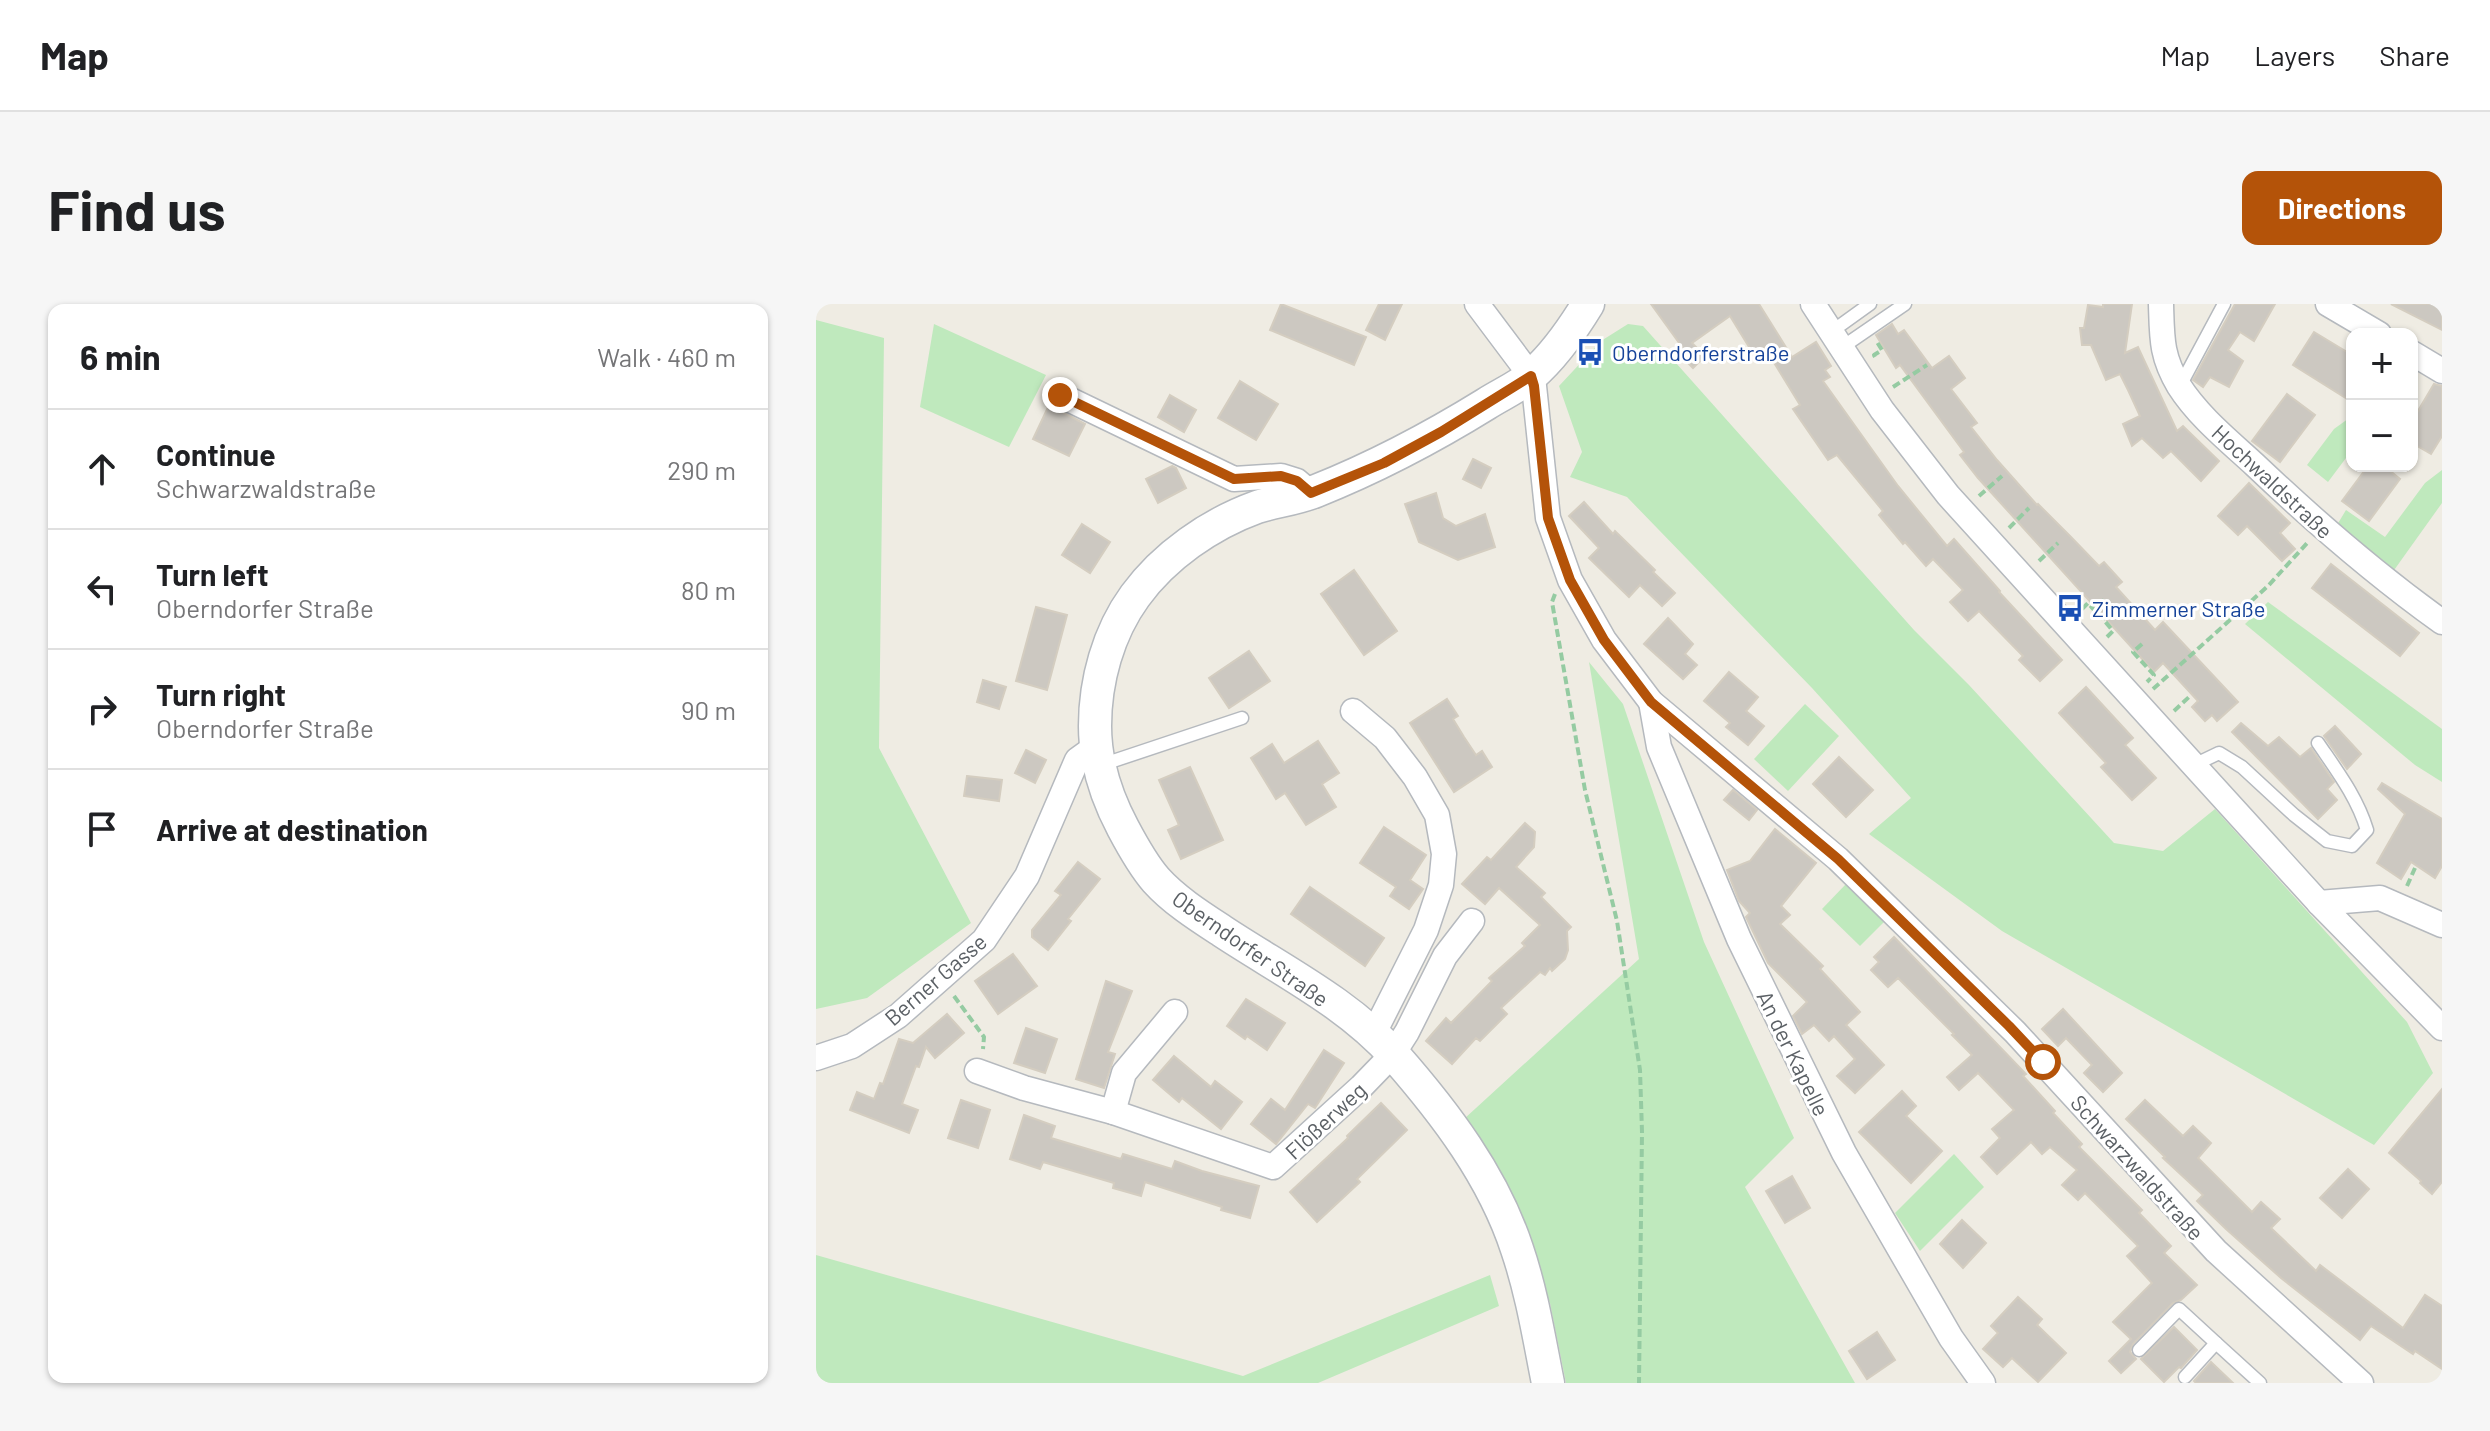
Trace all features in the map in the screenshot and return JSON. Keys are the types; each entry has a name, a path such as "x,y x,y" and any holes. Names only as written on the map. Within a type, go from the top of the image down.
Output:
{"street":[{"path":"1477,304 1531,376"},
{"name":"Oberndorfer Straße","path":"1548,1383 1534,1304 1521,1261 1490,1188 1463,1141 1383,1044 1298,978 1191,911 1156,880 1110,803 1097,756 1096,699 1109,643 1137,592 1170,558 1207,531 1255,508 1311,493 1384,463 1531,376 1588,304"},
{"path":"1813,304 1875,399 1948,495 2319,903 2442,1028"},
{"name":"Hochwaldstraße","path":"2161,304 2162,348 2180,386 2213,426 2322,528 2442,622"},
{"path":"2328,304 2369,328"},
{"path":"2418,357 2442,371"},
{"name":"Schwarzwaldstraße","path":"1531,376 1548,518 1570,580 1604,640 1651,702 1838,859 2015,1032 2216,1251 2361,1383"},
{"path":"1060,395 1234,479 1281,476 1297,481 1311,493"},
{"name":"An der Kapelle","path":"1651,702 1659,747 1745,954 1844,1153 1951,1338 1983,1383"},
{"path":"1353,711 1385,738 1415,777 1437,815 1444,854 1441,885 1383,1044"},
{"name":"Berner Gasse","path":"816,1058 852,1046 898,1016 984,940 1027,876 1077,760 1097,756"},
{"path":"2319,903 2380,898 2442,925"},
{"path":"1383,1044 1407,1032 1445,956 1472,921"},
{"path":"1113,1112 1124,1073 1175,1012"},
{"name":"Flößerweg","path":"977,1071 1024,1088 1113,1112 1273,1167 1361,1087 1383,1044"}],"lane":[{"path":"1836,340 1870,304"},
{"path":"1836,340 1905,304"},
{"path":"2180,386 2224,304"},
{"path":"1097,756 1242,718"},
{"path":"2194,765 2219,753 2242,767 2327,841 2352,846 2367,830 2362,812 2318,743"},
{"path":"2139,1350 2179,1309 2260,1383"},
{"path":"2185,1377 2216,1343"}],"path":[{"path":"1877,342 1882,350 1874,355 1878,362"},
{"path":"1875,399 1927,365"},
{"path":"1963,512 2002,476"},
{"path":"1993,544 2029,508"},
{"path":"2134,701 2268,586 2322,528"},
{"path":"2022,576 2058,543"},
{"path":"1570,580 1556,591 1552,602 1585,790 1617,921 1640,1070 1639,1383"},
{"path":"2134,701 2154,675 2133,652 2142,644"},
{"path":"939,979 984,1037 977,1071"}],"green space":[{"path":"816,320 884,338 879,748 971,923 867,998 816,1009"},
{"path":"934,324 1046,375 1009,447 920,407"},
{"path":"1628,324 1643,326 1914,630 1969,685 2114,843 2163,851 2215,809 2407,1022 2433,1073 2374,1145 2002,931 1869,834 1911,798 1812,688 1627,497 1570,477 1582,452 1559,386 1601,341"},
{"path":"2346,420 2346,458 2328,482 2307,465 2334,429"},
{"path":"2442,470 2442,503 2392,573 2337,525 2346,510 2385,537 2425,483"},
{"path":"2268,602 2442,729 2442,782 2415,765 2245,624"},
{"path":"1589,662 1623,704 1704,942 1794,1138 1745,1187 1855,1383 1566,1383 1550,1303 1486,1147 1464,1119 1639,959"},
{"path":"1805,704 1839,736 1788,791 1754,759"},
{"path":"1846,884 1885,921 1860,946 1822,909"},
{"path":"1954,1154 1984,1187 1920,1251 1895,1213"},
{"path":"816,1255 1243,1376 1490,1275 1499,1306 1318,1383 816,1383"}],"building":[{"path":"1281,304 1366,337 1354,365 1270,330"},
{"path":"1379,304 1402,304 1385,340 1366,330"},
{"path":"1651,304 1759,304 1792,357 1816,342 1831,366 1825,370 1830,377 1823,381 1898,486 1947,546 1954,539 2062,660 2040,681 2019,660 2023,656 1979,611 1968,621 1950,602 1963,590 1933,559 1926,566 1905,542 1903,544 1879,515 1883,511 1837,455 1828,460 1793,409 1800,405 1765,348 1754,355 1730,316 1692,343 1705,356 1693,368 1677,352 1682,347"},
{"path":"2103,304 2132,304 2125,353 2138,347 2177,431 2183,426 2219,461 2201,481 2171,451 2163,458 2142,438 2132,446 2123,424 2140,416 2128,390 2120,374 2106,380 2091,345 2082,345 2080,328 2084,328 2088,305 2103,307"},
{"path":"2235,304 2275,304 2254,341 2240,332 2228,350 2243,361 2229,387 2210,377 2203,387 2193,380"},
{"path":"2391,304 2442,304 2442,330"},
{"path":"1892,324 1898,334 1904,330 1932,368 1949,356 1965,378 1951,389 1977,423 1971,427 1997,460 2099,566 2104,562 2122,582 2116,587 2155,630 2163,622 2238,702 2217,721 2212,715 2205,721 2192,707 2198,701 2163,663 2154,672 1978,478 1960,455 1964,452 1900,365 1896,368 1876,335"},
{"path":"2314,332 2346,351 2346,398 2293,365"},
{"path":"1240,381 1278,404 1256,440 1218,418"},
{"path":"2434,384 2442,386 2442,436 2431,454 2418,446 2418,411"},
{"path":"2287,394 2315,415 2280,462 2252,441"},
{"path":"1170,395 1196,410 1184,432 1158,417"},
{"path":"1049,405 1085,424 1069,456 1033,439"},
{"path":"1473,459 1491,468 1481,488 1463,479"},
{"path":"1172,466 1186,488 1158,503 1146,479"},
{"path":"2364,472 2391,472 2400,479 2369,521 2342,501"},
{"path":"2249,483 2290,523 2280,533 2295,549 2282,561 2247,526 2238,535 2218,516"},
{"path":"1436,493 1443,518 1456,526 1485,514 1495,547 1458,560 1419,542 1405,504"},
{"path":"1584,502 1675,593 1662,606 1640,585 1629,597 1589,558 1599,548 1569,516"},
{"path":"1082,524 1110,542 1090,573 1062,555"},
{"path":"2331,564 2419,633 2400,656 2312,588"},
{"path":"1354,570 1397,631 1364,655 1321,594"},
{"path":"1036,607 1067,615 1047,690 1016,681"},
{"path":"1668,618 1693,644 1685,654 1697,665 1683,679 1644,644"},
{"path":"1249,651 1270,681 1229,708 1209,678"},
{"path":"1729,672 1758,697 1746,711 1764,726 1748,745 1726,727 1730,723 1704,701"},
{"path":"983,680 1006,687 999,709 977,702"},
{"path":"2086,687 2133,738 2125,745 2156,778 2132,800 2101,767 2106,763 2059,713"},
{"path":"1447,699 1458,716 1453,719 1464,737 1476,755 1482,751 1492,767 1454,792 1410,723"},
{"path":"2241,723 2268,746 2279,737 2300,757 2311,748 2334,782 2327,789 2337,800 2318,819 2232,732"},
{"path":"2335,726 2361,754 2347,769 2324,736"},
{"path":"1318,741 1339,773 1322,784 1336,807 1306,825 1285,793 1276,799 1251,758 1272,744 1284,763"},
{"path":"1026,750 1046,760 1035,783 1015,773"},
{"path":"1839,757 1873,790 1846,817 1813,784"},
{"path":"1190,767 1223,840 1181,859 1168,830 1179,825 1159,780"},
{"path":"967,776 1002,780 999,801 964,796"},
{"path":"2382,783 2442,819 2442,866 2435,878 2411,862 2401,879 2377,863 2405,814 2378,789"},
{"path":"1733,790 1757,810 1749,820 1724,800"},
{"path":"1525,823 1535,832 1534,847 1516,867 1545,893 1541,897 1571,927 1567,931 1568,950 1565,959 1552,971 1550,968 1545,975 1540,972 1501,1008 1507,1014 1480,1041 1476,1038 1452,1064 1426,1041 1446,1018 1451,1023 1492,981 1489,978 1525,946 1522,943 1540,925 1499,888 1485,904 1462,884 1487,857 1491,860"},
{"path":"1384,827 1426,855 1410,880 1423,889 1409,909 1390,896 1396,887 1360,863"},
{"path":"1775,829 1816,863 1781,906 1790,915 1780,924 1823,966 1820,969 1860,1012 1846,1025 1884,1065 1855,1093 1837,1076 1855,1059 1834,1036 1829,1041 1814,1025 1802,1034 1793,1016 1807,1002 1768,963 1746,917 1750,913 1739,901 1727,870 1750,861"},
{"path":"1078,862 1100,879 1048,950 1032,937 1032,930 1061,895 1055,891"},
{"path":"1310,887 1384,938 1365,966 1291,914"},
{"path":"1894,937 2026,1074 2023,1076 2082,1144 2079,1147 2142,1210 2139,1213 2171,1246 2164,1253 2197,1285 2173,1303 2133,1344 2130,1352 2136,1359 2121,1373 2109,1361 2131,1339 2113,1322 2152,1283 2127,1256 2138,1246 2085,1193 2078,1200 2062,1185 2077,1170 2050,1147 2042,1154 2031,1142 1997,1174 1981,1157 2000,1138 1992,1129 2014,1110 1978,1073 1959,1090 1947,1077 1972,1055 1898,978 1888,987 1871,970 1879,962 1874,957"},
{"path":"1013,954 1037,986 998,1014 975,981"},
{"path":"1106,981 1132,991 1108,1052 1115,1054 1104,1088 1076,1079"},
{"path":"1246,999 1285,1023 1267,1050 1227,1026"},
{"path":"2063,1009 2122,1073 2103,1092 2084,1073 2092,1065 2066,1038 2058,1046 2042,1029"},
{"path":"947,1014 964,1033 935,1058 926,1047 902,1104 918,1110 909,1133 850,1110 857,1092 874,1099 880,1083 883,1084 899,1039 913,1043"},
{"path":"1026,1028 1057,1039 1045,1073 1014,1063"},
{"path":"1324,1050 1344,1063 1315,1108 1308,1104 1276,1144 1251,1124 1271,1099 1285,1110"},
{"path":"1174,1056 1211,1087 1215,1081 1242,1102 1221,1129 1182,1098 1179,1102 1153,1080"},
{"path":"2442,1089 2442,1182 2432,1194 2389,1153"},
{"path":"1902,1091 1916,1106 1906,1116 1942,1151 1911,1183 1859,1132"},
{"path":"961,1100 990,1110 978,1148 948,1138"},
{"path":"2145,1100 2183,1136 2193,1126 2211,1143 2198,1158 2252,1212 2261,1202 2280,1219 2271,1228 2316,1271 2320,1265 2403,1328 2425,1295 2442,1306 2442,1369 2371,1326 2360,1340 2281,1278 2226,1229 2197,1201 2203,1195 2126,1119"},
{"path":"1381,1103 1407,1130 1357,1179 1360,1182 1317,1222 1290,1192"},
{"path":"1024,1115 1055,1126 1051,1138 1121,1159 1123,1154 1172,1169 1175,1161 1259,1186 1250,1218 1145,1182 1141,1196 1113,1188 1114,1183 1043,1162 1040,1169 1010,1159"},
{"path":"2348,1169 2369,1189 2342,1218 2320,1198"},
{"path":"1792,1176 1810,1208 1785,1223 1766,1191"},
{"path":"1962,1220 1986,1243 1963,1268 1940,1244"},
{"path":"2018,1297 2042,1319 2037,1325 2066,1353 2038,1382 2012,1358 2003,1367 1983,1349 1998,1333 1991,1326"},
{"path":"2174,1327 2197,1350 2164,1382 2141,1359"},
{"path":"1877,1332 1895,1360 1867,1379 1849,1351"},
{"path":"2211,1362 2233,1383 2196,1383 2194,1381"}],"place":[{"name":"Oberndorferstraße","path":"1590,352"},
{"name":"Zimmerner Straße","path":"2070,608"}],"route":[{"path":"1060,395 1234,479 1281,476 1297,481 1311,493 1384,463 1531,376 1548,518 1570,580 1604,640 1651,702 1838,859 2043,1062"}]}
